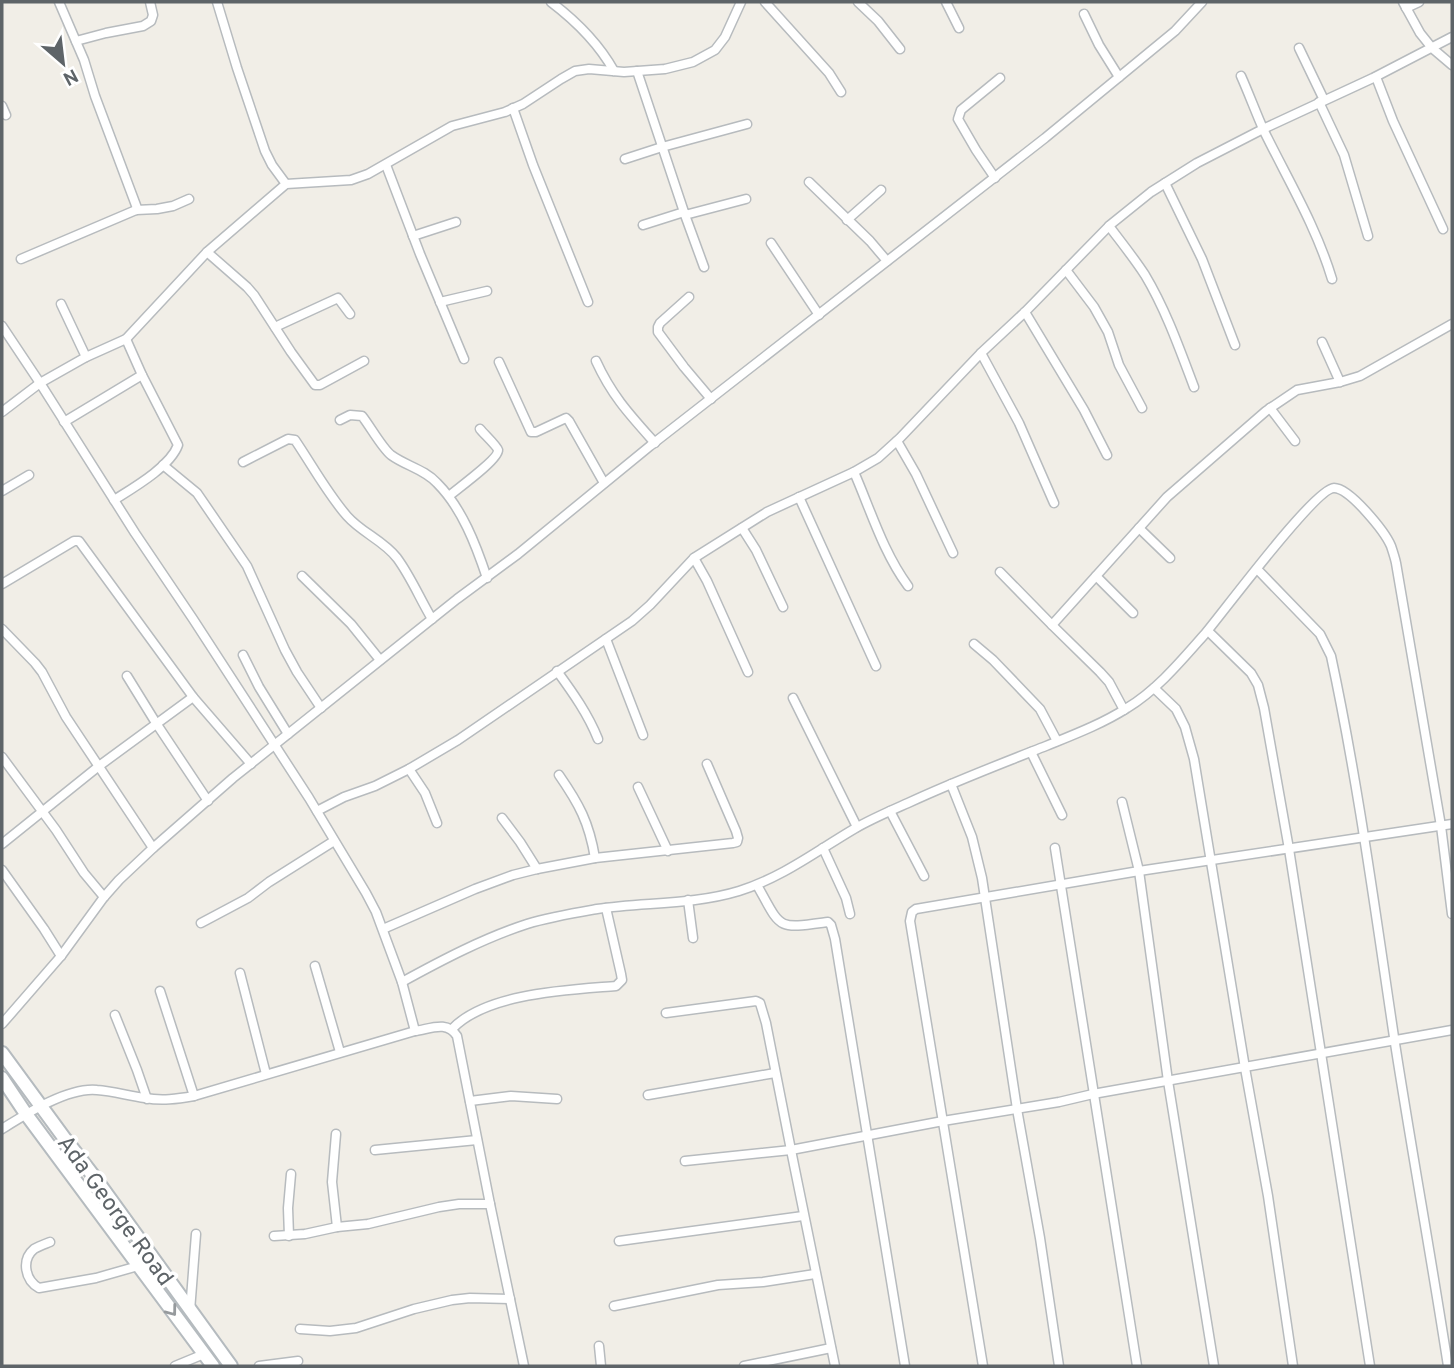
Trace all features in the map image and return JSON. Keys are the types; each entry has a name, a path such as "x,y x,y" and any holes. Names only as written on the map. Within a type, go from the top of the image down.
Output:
{"main road":[{"name":"Ada George Road","path":"2,1053 231,1366"},
{"name":"Ada George Road","path":"2,1078 213,1366"}],"street":[{"path":"59,2 76,41 136,210"},
{"path":"76,41 142,26 150,21 153,15 150,2"},
{"path":"217,2 265,151 286,184"},
{"path":"551,2 582,29 614,71"},
{"path":"2,412 40,383 125,338 207,252 286,184 351,180 368,174 452,126 523,104 575,71 665,69 693,62 715,50 725,37 741,2"},
{"path":"765,2 829,73 841,92"},
{"path":"858,2 878,21 900,49"},
{"path":"946,2 959,28"},
{"path":"2,1024 61,956 117,881 251,764 995,177 1175,31 1202,2"},
{"path":"1419,2 1404,5 1420,33 1432,48 1452,65"},
{"path":"1084,14 1119,77"},
{"path":"317,811 409,769 458,740 632,621 694,558 767,512 878,458 1109,226 1165,183 1263,129 1376,77 1452,37"},
{"path":"1299,48 1344,156 1368,236"},
{"path":"637,71 704,267"},
{"path":"1241,76 1263,129 1315,232 1332,279"},
{"path":"1376,77 1393,121 1443,229"},
{"path":"995,177 958,119 961,110 1000,78"},
{"path":"2,106 6,115"},
{"path":"513,108 588,302"},
{"path":"625,159 747,124"},
{"path":"386,165 464,359"},
{"path":"810,182 887,261"},
{"path":"1165,183 1202,259 1236,345"},
{"path":"847,220 881,190"},
{"path":"21,260 136,210 173,206 189,199"},
{"path":"643,225 747,199"},
{"path":"413,236 456,222"},
{"path":"1109,226 1146,278 1180,349 1194,387"},
{"path":"771,243 819,315"},
{"path":"207,252 247,287 315,385 364,361"},
{"path":"1066,270 1094,307 1108,332 1119,365 1142,408"},
{"path":"440,302 487,291"},
{"path":"689,297 660,323 658,332 711,399"},
{"path":"275,327 335,298 340,299 351,314"},
{"path":"61,304 86,357"},
{"path":"1024,312 1084,410 1107,455"},
{"path":"1052,625 1167,497 1270,408 1297,390 1360,376 1452,324"},
{"path":"2,326 317,811 366,893 383,929 402,982 415,1031"},
{"path":"114,500 163,465 178,445 125,338"},
{"path":"1322,342 1340,382"},
{"path":"981,353 1019,423 1054,503"},
{"path":"596,361 611,391 655,443"},
{"path":"499,362 531,432 565,418 584,445 604,483"},
{"path":"64,422 142,375"},
{"path":"1270,408 1295,441"},
{"path":"340,420 350,415 362,416 388,453 422,471 449,496 471,538 486,578"},
{"path":"449,496 498,452 480,429"},
{"path":"243,462 278,443 294,439 347,516 370,536 381,541 396,558 432,619"},
{"path":"897,441 916,474 953,553"},
{"path":"163,465 197,493 247,566 285,650 321,708"},
{"path":"854,472 887,551 908,586"},
{"path":"2,491 29,475"},
{"path":"402,982 465,950 526,925 606,908 723,895 757,885 787,872 857,827 890,811 1088,728 1124,710 1154,688 1208,631 1309,508 1331,488 1346,493 1361,507 1391,546 1396,563 1441,826 1452,914"},
{"path":"799,497 876,666"},
{"path":"742,528 756,550 783,607"},
{"path":"1139,528 1170,558"},
{"path":"2,584 74,541 79,541 193,696 251,764"},
{"path":"694,558 748,673"},
{"path":"1257,569 1320,634 1331,656 1364,838 1448,1366"},
{"path":"1000,572 1109,682 1124,710"},
{"path":"302,576 351,624 380,660"},
{"path":"1096,576 1133,613"},
{"path":"2,628 42,672 66,717 153,848"},
{"path":"1208,631 1251,673 1258,685 1264,708 1289,849 1370,1366"},
{"path":"606,639 643,735"},
{"path":"974,644 1040,709 1056,741"},
{"path":"243,655 288,734"},
{"path":"557,671 593,726 598,739"},
{"path":"127,676 208,801"},
{"path":"1154,688 1176,709 1195,758 1268,1196 1293,1366"},
{"path":"2,844 99,766 193,696"},
{"path":"793,698 857,827"},
{"path":"1031,752 1062,816"},
{"path":"2,757 104,897"},
{"path":"383,929 475,889 537,869 595,858 737,842 736,831 707,764"},
{"path":"409,769 425,793 437,822"},
{"path":"559,775 584,817 595,858"},
{"path":"951,784 972,837 984,897 1017,1109 1041,1238 1059,1366"},
{"path":"638,787 668,851"},
{"path":"1122,802 1139,871 1168,1081 1214,1366"},
{"path":"890,811 924,876"},
{"path":"502,818 537,869"},
{"path":"983,1366 910,921 912,912 916,909 1139,871 1452,824"},
{"path":"201,923 248,898 334,841"},
{"path":"823,848 846,898 850,914"},
{"path":"1055,848 1137,1366"},
{"path":"2,870 61,956"},
{"path":"757,885 779,923 790,927 828,922 831,925 905,1366"},
{"path":"688,900 693,937"},
{"path":"452,1029 473,1012 497,1004 561,989 620,984 621,974 606,908"},
{"path":"315,966 340,1052"},
{"path":"240,973 266,1074"},
{"path":"160,992 194,1096"},
{"path":"666,1013 756,1001 760,1003 835,1366"},
{"path":"115,1014 147,1099"},
{"path":"2,1129 40,1107 82,1091 95,1089 147,1099 172,1100 194,1096 415,1031 444,1026 452,1029 457,1036 524,1366"},
{"path":"685,1161 791,1150 1452,1030"},
{"path":"648,1095 775,1073"},
{"path":"470,1101 511,1096 558,1099"},
{"path":"336,1134 332,1182 337,1227"},
{"path":"375,1150 477,1140"},
{"path":"289,1236 291,1174"},
{"path":"275,1236 368,1224 459,1204 490,1204"},
{"path":"619,1241 803,1216"},
{"path":"190,1311 196,1234"},
{"path":"50,1242 35,1249 26,1262 27,1273 39,1288 96,1278 138,1266"},
{"path":"614,1306 718,1285 816,1274"},
{"path":"300,1329 330,1331 356,1328 452,1300 510,1298"},
{"path":"599,1346 601,1366"},
{"path":"744,1366 831,1348"},
{"path":"175,1366 204,1354"},
{"path":"259,1366 298,1362"}]}
